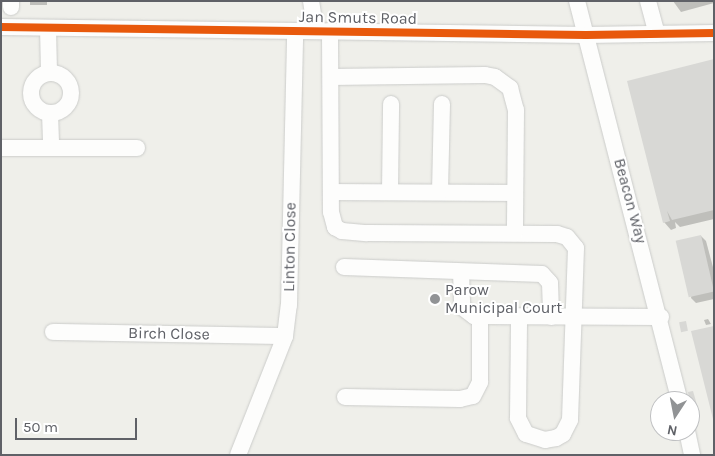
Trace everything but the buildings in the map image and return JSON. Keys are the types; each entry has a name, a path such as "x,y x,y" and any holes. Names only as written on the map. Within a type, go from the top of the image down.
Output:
{"street":[{"path":"311,1 323,31 330,77 331,192 332,220 335,227 342,231 562,235 574,244 577,259 576,317 570,420 563,434 545,440 526,434 518,418 519,317"},
{"name":"Beacon Way","path":"577,1 661,318 678,391"},
{"path":"648,1 657,34"},
{"name":"Jan Smuts Road","path":"1,27 586,35 714,33"},
{"path":"48,28 49,73"},
{"name":"Linton Close","path":"238,455 285,336 289,305 295,31"},
{"path":"49,73 66,79 71,88 67,105 50,113 42,111 32,98 35,82 49,73"},
{"path":"330,77 485,75 501,80 510,88 516,100 515,233"},
{"path":"390,192 391,104"},
{"path":"440,192 442,104"},
{"path":"50,113 51,148"},
{"path":"1,148 137,148"},
{"path":"331,192 516,193"},
{"path":"344,268 545,275 550,282 551,317"},
{"path":"462,272 462,306 470,314 480,317 661,318"},
{"path":"345,398 460,400 473,396 480,382 480,317"},
{"name":"Birch Close","path":"53,332 285,336"},
{"path":"689,441 692,455"}],"cycle path":[{"path":"1,27 586,35 714,33"}],"place":[{"name":"Parow Municipal Court","path":"435,299"}]}
